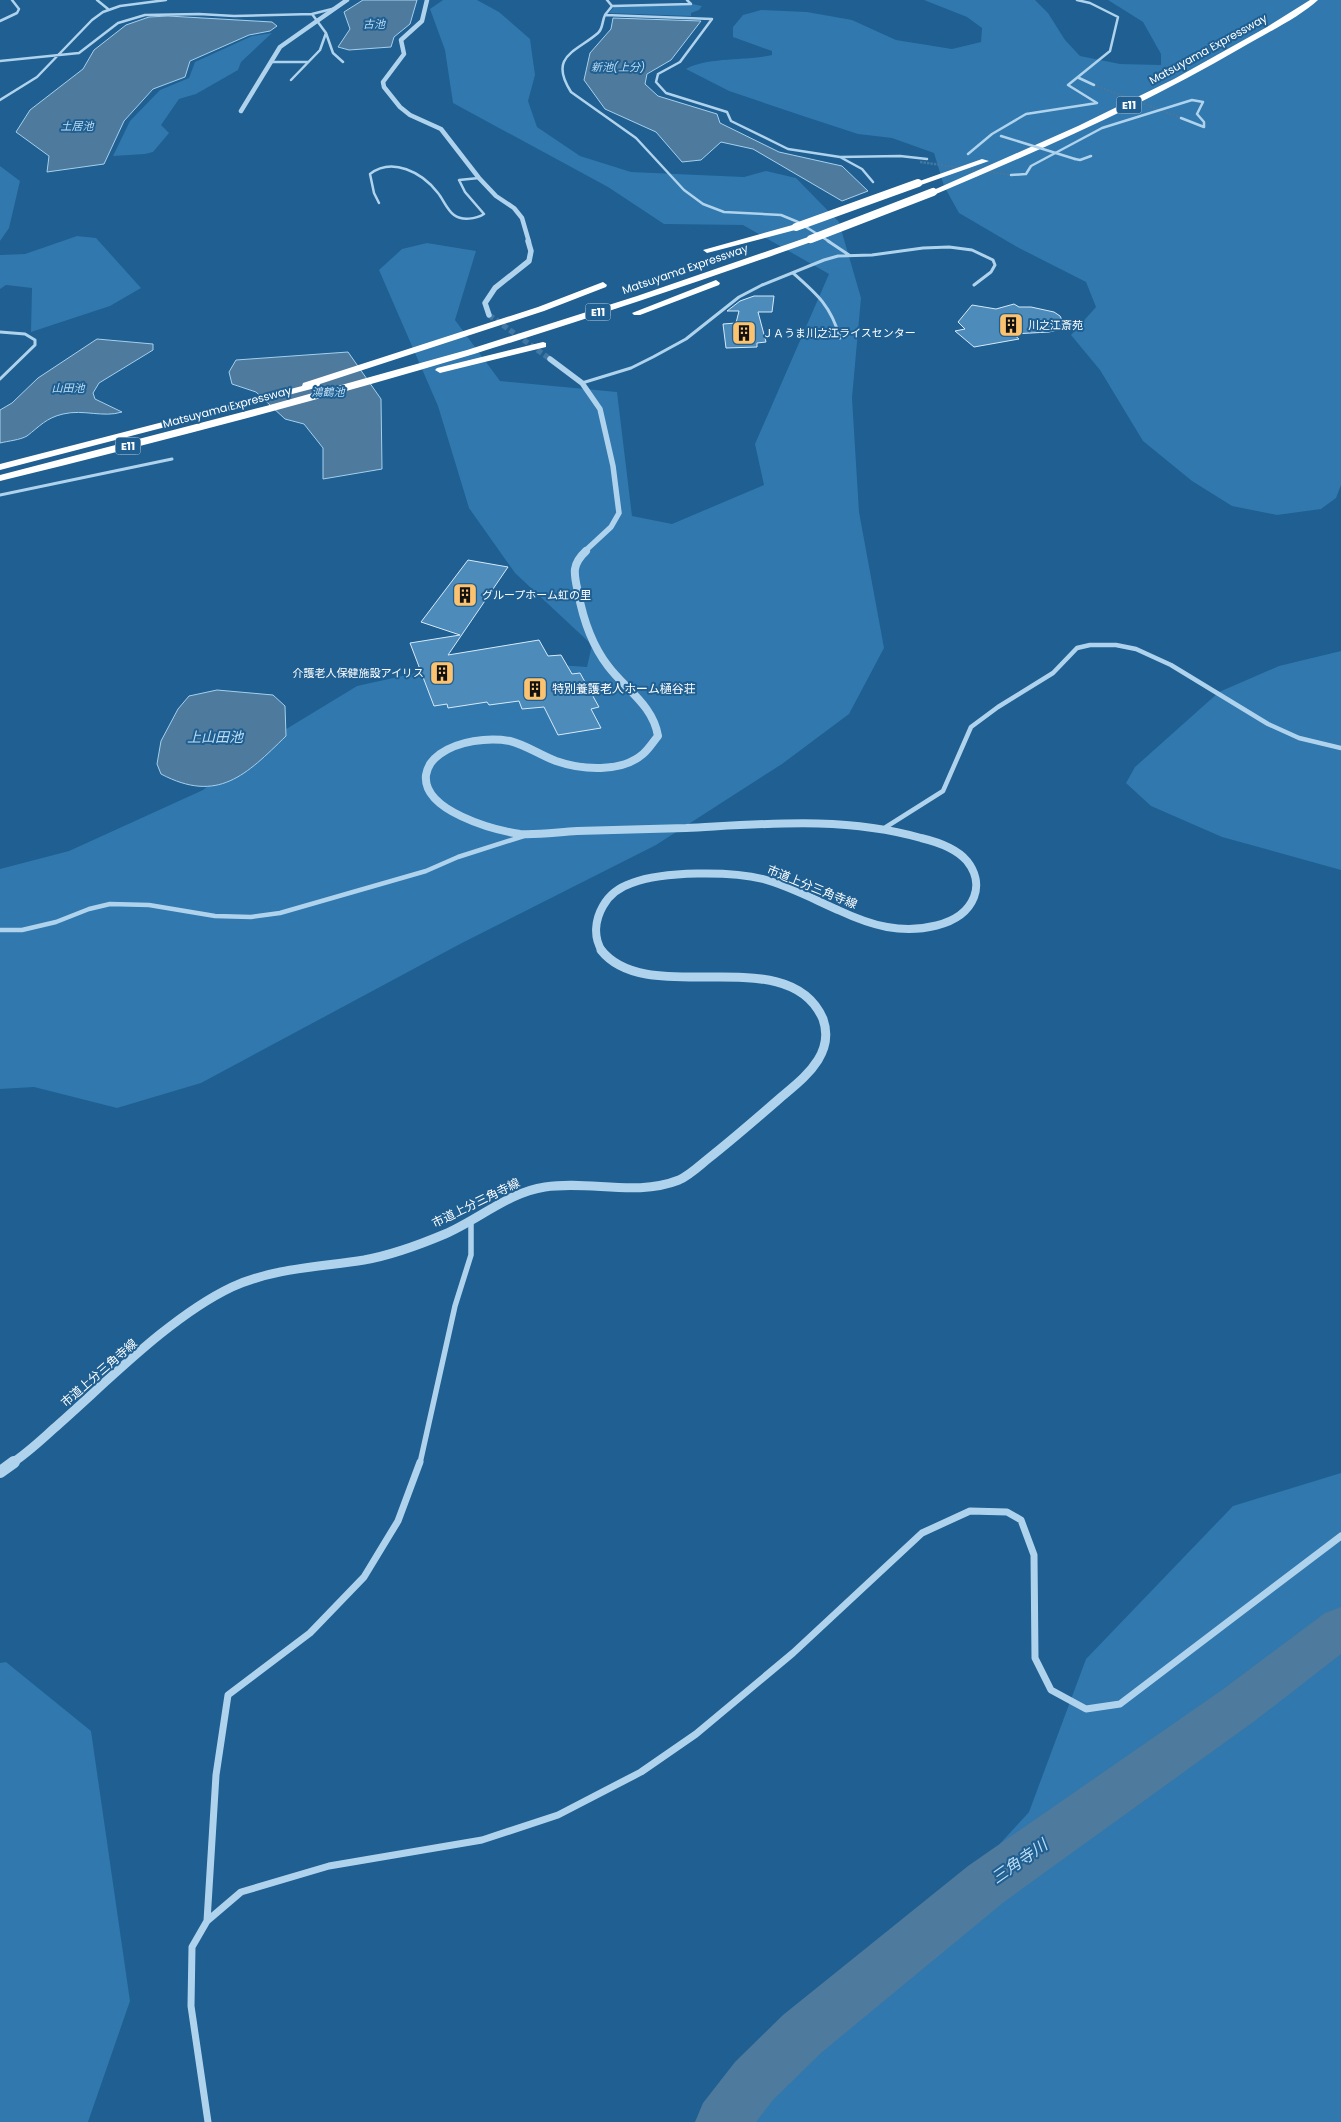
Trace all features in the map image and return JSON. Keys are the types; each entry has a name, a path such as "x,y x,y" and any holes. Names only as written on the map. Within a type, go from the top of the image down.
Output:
{"highway":[{"name":"Matsuyama Expressway","path":"0,467 245,405 379,374 536,332 815,241 1030,152 1130,105 1210,64 1314,0"},
{"name":"E11","path":"1112,104 1128,95"},
{"name":"E11","path":"1095,111 1103,107"},
{"path":"1011,149 1037,138"},
{"name":"Matsuyama Expressway","path":"0,478 256,413 379,374 756,248 800,228 994,157"},
{"path":"707,250 800,228"},
{"path":"637,313 815,241"},
{"path":"379,374 603,285"},
{"path":"379,374 542,345"}],"street":[{"path":"0,21 17,13 20,9 12,0"},
{"path":"97,0 108,9"},
{"path":"0,100 37,77 92,20 108,9 166,0"},
{"path":"241,111 280,47 347,0"},
{"path":"428,0 422,21 401,40 404,54 382,82 400,107 410,115 441,130 496,196 514,208 527,232 531,252 529,261 489,294 485,303 489,315"},
{"path":"607,0 612,6"},
{"path":"612,6 691,4 687,0"},
{"path":"968,154 992,134 1026,114 1097,102 1068,85 1110,51 1118,17 1090,3 1077,0"},
{"path":"0,61 79,53 118,23 145,15 199,14 234,16 312,14 341,6"},
{"path":"612,6 605,15 600,32 575,47 563,65 562,75 566,86 571,92 636,138 650,151 686,193 703,204 719,212 734,215 781,215 796,220 850,256"},
{"path":"312,14 326,33 333,53 343,62"},
{"path":"605,15 712,19 680,62 658,74 656,82 666,93 727,112 731,121 788,149 840,157 900,156 927,159"},
{"path":"291,80 320,50 326,33"},
{"path":"271,62 308,62"},
{"path":"1079,78 1094,85"},
{"path":"1011,175 1026,174 1031,166 1102,128 1192,100 1203,102 1197,114 1204,122 1204,127 1181,118"},
{"path":"992,134 1080,160 1091,156"},
{"path":"900,156 920,162"},
{"path":"840,157 862,169 873,182"},
{"path":"379,203 374,193 370,174 375,169 398,166 408,169 437,191 455,216 472,219 481,217 484,214 483,210 470,201 462,190 459,180 480,178"},
{"path":"582,384 631,368 653,357 686,339 739,297 762,285 824,260 923,248 972,250 993,260 995,265 991,272 974,285"},
{"path":"793,273 826,302 834,316 840,338"},
{"path":"0,332 25,334 36,340 35,345 0,380"},
{"name":"市道上分三角寺線","path":"0,1472 22,1457 182,1316 227,1289 274,1272 353,1262 392,1254 471,1222 507,1200 532,1189 562,1185 640,1188 666,1184 683,1178 732,1140 798,1083 810,1070 826,1045 827,1032 820,1015 805,995 789,986 767,980 748,978 661,978 623,968 608,960 598,948 595,934 596,920 600,908 609,896 625,886 642,880 667,876 744,876 782,885 870,924 888,928 922,928 939,925 954,919 966,910 977,887 975,875 968,862 954,848 886,827 820,822 576,831 527,835 492,829 470,821 453,812 438,799 427,784 425,776 433,760 454,746 493,739 523,745 555,761 598,768 628,762 645,753 658,736 656,722 647,708 608,666 589,635 581,609 574,572 577,559 611,527 620,513 613,466 600,409 582,384 550,359"},
{"path":"0,495 172,459"},
{"path":"886,827 943,791 971,727 998,707 1053,673 1077,648 1090,645 1116,645 1136,649 1171,665 1268,724 1299,738 1341,748"},
{"path":"0,930 22,930 56,922 88,908 110,904 149,905 215,916 251,917 280,912 426,871 458,857 527,835"},
{"path":"207,1920 216,1775 228,1695 310,1633 364,1577 398,1521 419,1467 455,1306 471,1255 471,1222"},
{"path":"208,2122 191,2006 192,1946 207,1920 241,1892 329,1866 482,1840 558,1815 640,1772 696,1734 793,1653 922,1533 970,1511 1007,1512 1021,1520 1034,1555 1035,1658 1052,1690 1086,1709 1120,1704 1341,1536"}],"shaded area":[{"path":"443,0 477,0 499,12 530,39 535,75 528,101 537,127 580,156 631,172 744,177 766,171 796,178 839,222 861,298 852,398 859,512 884,648 849,714 782,764 656,845 460,944 201,1083 117,1108 34,1087 0,1089 0,869 69,851 203,790 255,748 357,686 479,659 587,667 592,645 515,573 469,508 438,406 379,270 402,249 427,243 476,251 455,320 500,381 617,392 632,516 672,524 764,485 755,444 829,274 743,225 664,224 608,187 453,103 445,50 430,9"},
{"path":"924,0 1035,0 1048,13 1065,40 1080,56 1120,64 1161,65 1161,54 1143,22 1108,0 1341,0 1341,485 1336,498 1321,509 1277,515 1232,506 1192,481 1143,441 1100,370 1071,335 1096,307 1086,282 1019,248 959,213 944,186 934,153 892,138 858,134 729,91 686,69 694,65 715,61 772,55 772,51 733,37 733,27 743,15 761,10 807,12 852,20 896,40 952,49 981,42 982,28 967,17"},
{"path":"692,4 702,6 699,10 691,13 691,16 609,13 614,7"},
{"path":"272,33 241,62 238,70 196,94 179,99 161,125 169,133 153,152 113,156 130,121 160,90 189,78 195,62 252,36"},
{"path":"0,166 20,181 9,228 0,241"},
{"path":"77,236 96,238 141,288 110,306 31,332 32,288 6,285 0,289 0,255 25,254"},
{"path":"1341,651 1341,870 1222,837 1151,806 1126,783 1135,767 1219,692 1279,666"},
{"path":"1341,1473 1341,2122 745,2122 1029,1812 1086,1659 1233,1506"},
{"path":"6,1662 91,1731 130,2001 88,2122 0,2122 0,1663"}],"water":[{"name":"古池","path":"363,0 417,0 410,24 394,37 391,47 349,50 338,47 350,29 344,12"},
{"name":"土居池","path":"168,16 272,22 277,26 270,31 249,35 190,61 185,77 153,89 124,121 104,164 47,172 49,156 16,132 30,110 83,69 94,50 126,25 149,17"},
{"name":"新池(上分)","path":"613,18 701,21 671,60 647,74 645,84 658,96 717,114 720,123 779,152 842,166 868,191 842,201 753,149 721,142 701,160 682,162 656,132 605,109 584,80 590,53 611,29"},
{"name":"山田池","path":"97,339 153,344 153,350 99,383 93,393 95,399 122,412 115,414 78,412 63,414 48,420 27,436 0,443 0,410 12,403 38,378"},
{"name":"鴻鶴池","path":"348,352 381,399 382,469 323,479 323,448 304,424 285,419 256,392 232,384 229,372 236,360"},
{"name":"上山田池","path":"217,690 273,695 285,706 286,736 258,763 230,781 215,785 199,786 181,783 161,774 157,764 161,741 178,709 189,696"}],"building":[{"name":"ＪＡうま川之江ライスセンター","path":"754,296 774,296 772,312 758,312 766,342 757,343 757,347 726,348 723,324 736,323 739,311 727,311 740,301"},
{"name":"川之江斎苑","path":"1014,304 1019,307 1031,307 1054,312 1060,316 1064,324 1057,330 1013,334 1019,339 974,347 955,331 965,329 958,322 972,305 996,309"},
{"path":"468,560 508,567 448,655 539,640 548,656 561,655 572,674 580,673 599,707 591,709 601,728 558,735 544,707 522,709 519,701 489,705 487,702 448,708 447,704 434,706 410,643 460,635 421,622"}],"waterway":[{"name":"三角寺川","path":"722,2122 754,2081 802,2034 986,1884 1239,1705 1341,1627"}],"tunnel":[{"path":"1094,85 1181,118"},
{"path":"920,162 1011,175"},
{"path":"489,315 550,359"}],"place":[{"name":"川之江斎苑","path":"1011,325"},
{"name":"ＪＡうま川之江ライスセンター","path":"744,333"},
{"name":"グループホーム虹の里","path":"465,595"},
{"name":"介護老人保健施設アイリス","path":"442,673"},
{"name":"特別養護老人ホーム樋谷荘","path":"535,689"}]}
